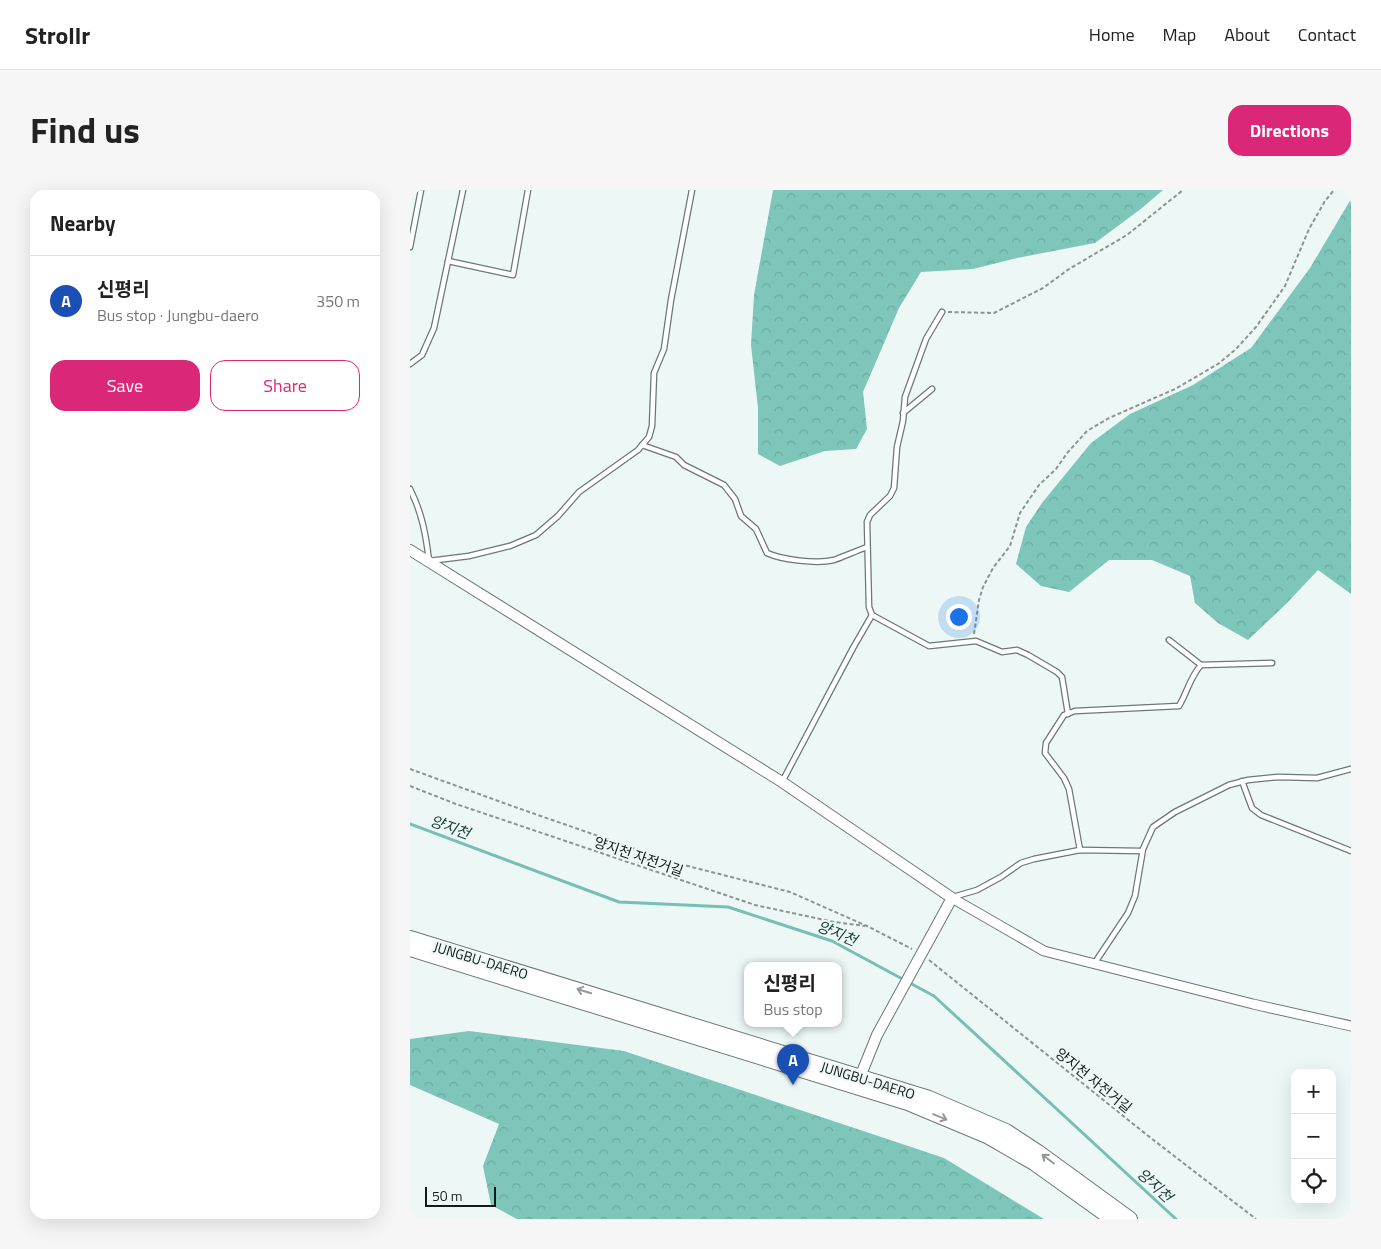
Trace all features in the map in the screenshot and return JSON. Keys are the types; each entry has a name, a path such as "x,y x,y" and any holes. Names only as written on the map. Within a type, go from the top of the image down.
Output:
{"main road":[{"name":"JUNGBU-DAERO","path":"410,938 857,1082 987,1136 1034,1162 1112,1219"},
{"name":"JUNGBU-DAERO","path":"410,949 816,1074 930,1098 1006,1131 1130,1219"}],"street":[{"path":"410,550 782,782 952,898 1044,951 1253,1004 1351,1026"},
{"path":"857,1082 877,1035 952,898"}],"lane":[{"path":"410,247 421,190"},
{"path":"410,364 422,355 434,328 463,190"},
{"path":"448,261 513,275 528,190"},
{"path":"410,489 419,507 425,530 429,561 469,556 510,546 536,534 558,516 579,492 638,450 649,437 652,426 654,372 664,349 671,300 692,190"},
{"path":"942,312 926,339 905,397 903,421 897,447 894,488 890,496 870,515 867,522 869,608 872,615 929,646 976,641 1002,652 1017,650 1057,672 1062,677 1068,714"},
{"path":"903,413 932,389"},
{"path":"642,445 676,457 684,465 724,485 735,500 742,516 756,529 767,553 777,557 812,561 832,560 868,547"},
{"path":"782,782 872,615"},
{"path":"1169,640 1200,665 1272,663"},
{"path":"1080,850 1069,789 1064,778 1046,753 1046,742 1064,716 1075,711 1179,706 1186,696 1194,672 1200,665"},
{"path":"1094,964 1128,913 1135,896 1142,851 1154,827 1175,812 1221,788 1242,781 1278,777 1317,778 1351,769"},
{"path":"1242,781 1252,808 1261,815 1351,851"},
{"path":"952,898 977,890 1021,863 1080,850 1142,851"}],"path":[{"path":"942,312 994,314 1044,288 1069,269 1128,234 1183,190"},
{"path":"973,642 979,600 983,587 993,568 1010,546 1020,513 1039,485 1056,469 1087,431 1175,389 1218,364 1236,350 1256,327 1285,286 1309,229 1325,201 1334,190"},
{"name":"양지천 자전거길","path":"410,769 676,863 790,892 867,926 920,958 1256,1219"},
{"name":"양지천 자전거길","path":"410,786 456,804 746,903 834,922 867,926"}],"green space":[{"path":"773,190 1163,190 1095,243 1017,258 973,269 921,272 899,308 863,392 867,429 856,449 825,451 780,466 758,454 758,408 751,345 754,295"},
{"path":"1351,199 1351,594 1318,570 1248,640 1218,623 1195,603 1190,576 1152,560 1109,560 1069,592 1041,586 1016,564 1026,527 1042,503 1091,443 1130,414 1193,385 1251,348 1310,268"},
{"path":"469,1031 624,1051 944,1158 1044,1219 517,1219 491,1205 483,1166 499,1124 410,1085 410,1039"}],"waterway":[{"name":"양지천","path":"410,824 619,902 728,907 832,941 934,996 1176,1219"}],"place":[{"name":"신평리","path":"793,1085"}]}
